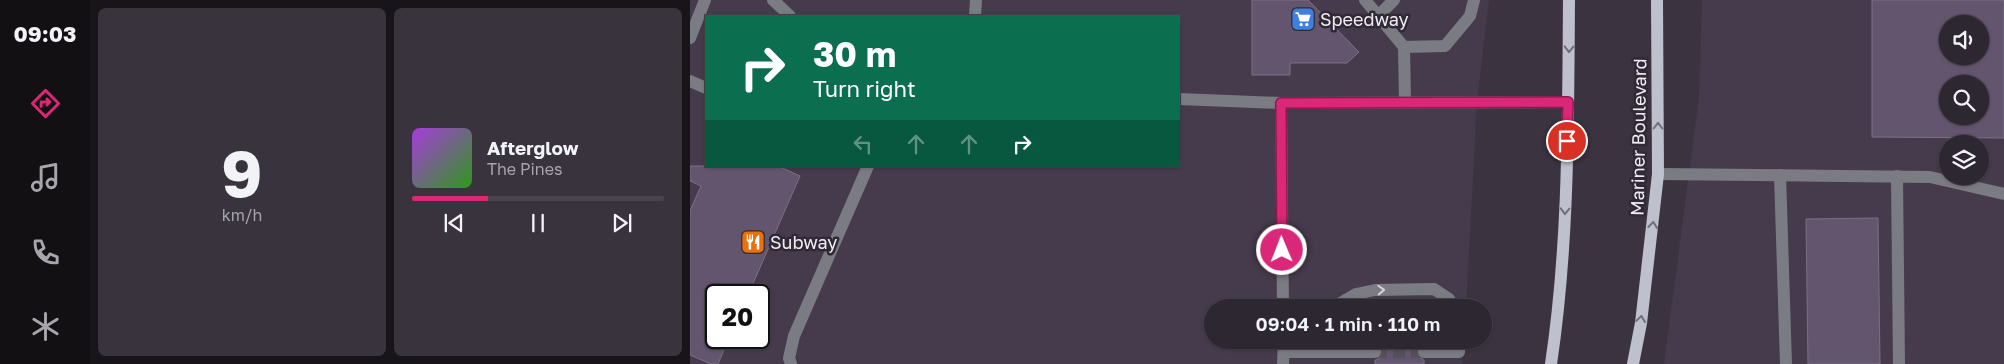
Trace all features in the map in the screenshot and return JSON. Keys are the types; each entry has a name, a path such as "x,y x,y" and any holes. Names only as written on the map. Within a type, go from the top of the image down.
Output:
{"main road":[{"path":"1551,364 1560,296 1565,220 1569,0"},
{"name":"Mariner Boulevard","path":"1633,364 1642,315 1658,174 1657,0"}],"street":[{"path":"690,38 705,0"},
{"path":"773,0 789,15"},
{"path":"975,15 976,0"},
{"path":"1365,0 1404,47 1404,103"},
{"path":"1378,16 1394,0"},
{"path":"1404,47 1445,46 1470,16 1474,0"},
{"path":"690,81 705,88"},
{"path":"1180,99 1281,103 1568,102"},
{"path":"1281,103 1283,299"},
{"path":"791,364 789,358 794,336 868,167"},
{"path":"1658,174 1930,177 2004,194"},
{"path":"1780,175 1786,364"},
{"path":"1897,176 1899,364"},
{"path":"1348,299 1356,294 1375,290 1434,289 1449,299"},
{"path":"1284,352 1312,349"},
{"path":"1357,349 1375,352"},
{"path":"1424,352 1459,352 1459,349"}],"shaded area":[{"path":"690,0 1489,0 1477,101 1466,299 1204,299 1204,349 1463,349 1462,364 690,364"},
{"path":"1702,0 2004,0 2004,364 1664,364 1699,98"}],"building":[{"path":"1252,0 1308,0 1359,52 1347,63 1290,63 1290,75 1252,75"},
{"path":"1872,0 2004,0 2004,138 1989,138 1989,135 1939,135 1939,138 1872,137"},
{"path":"690,166 780,167 800,176 753,284 705,284 705,349 724,349 718,364 711,364 690,355 690,211 701,186 690,181"},
{"path":"1878,218 1880,364 1808,364 1806,219"},
{"path":"1382,349 1418,349 1417,356 1424,360 1424,364 1375,364 1375,360 1379,359 1383,352"}],"tunnel":[{"path":"1375,352 1424,352"}],"place":[{"name":"Speedway","path":"1303,19"},
{"name":"Subway","path":"753,242"}],"route":[{"path":"1282,250 1281,103 1568,102 1567,141"}]}
